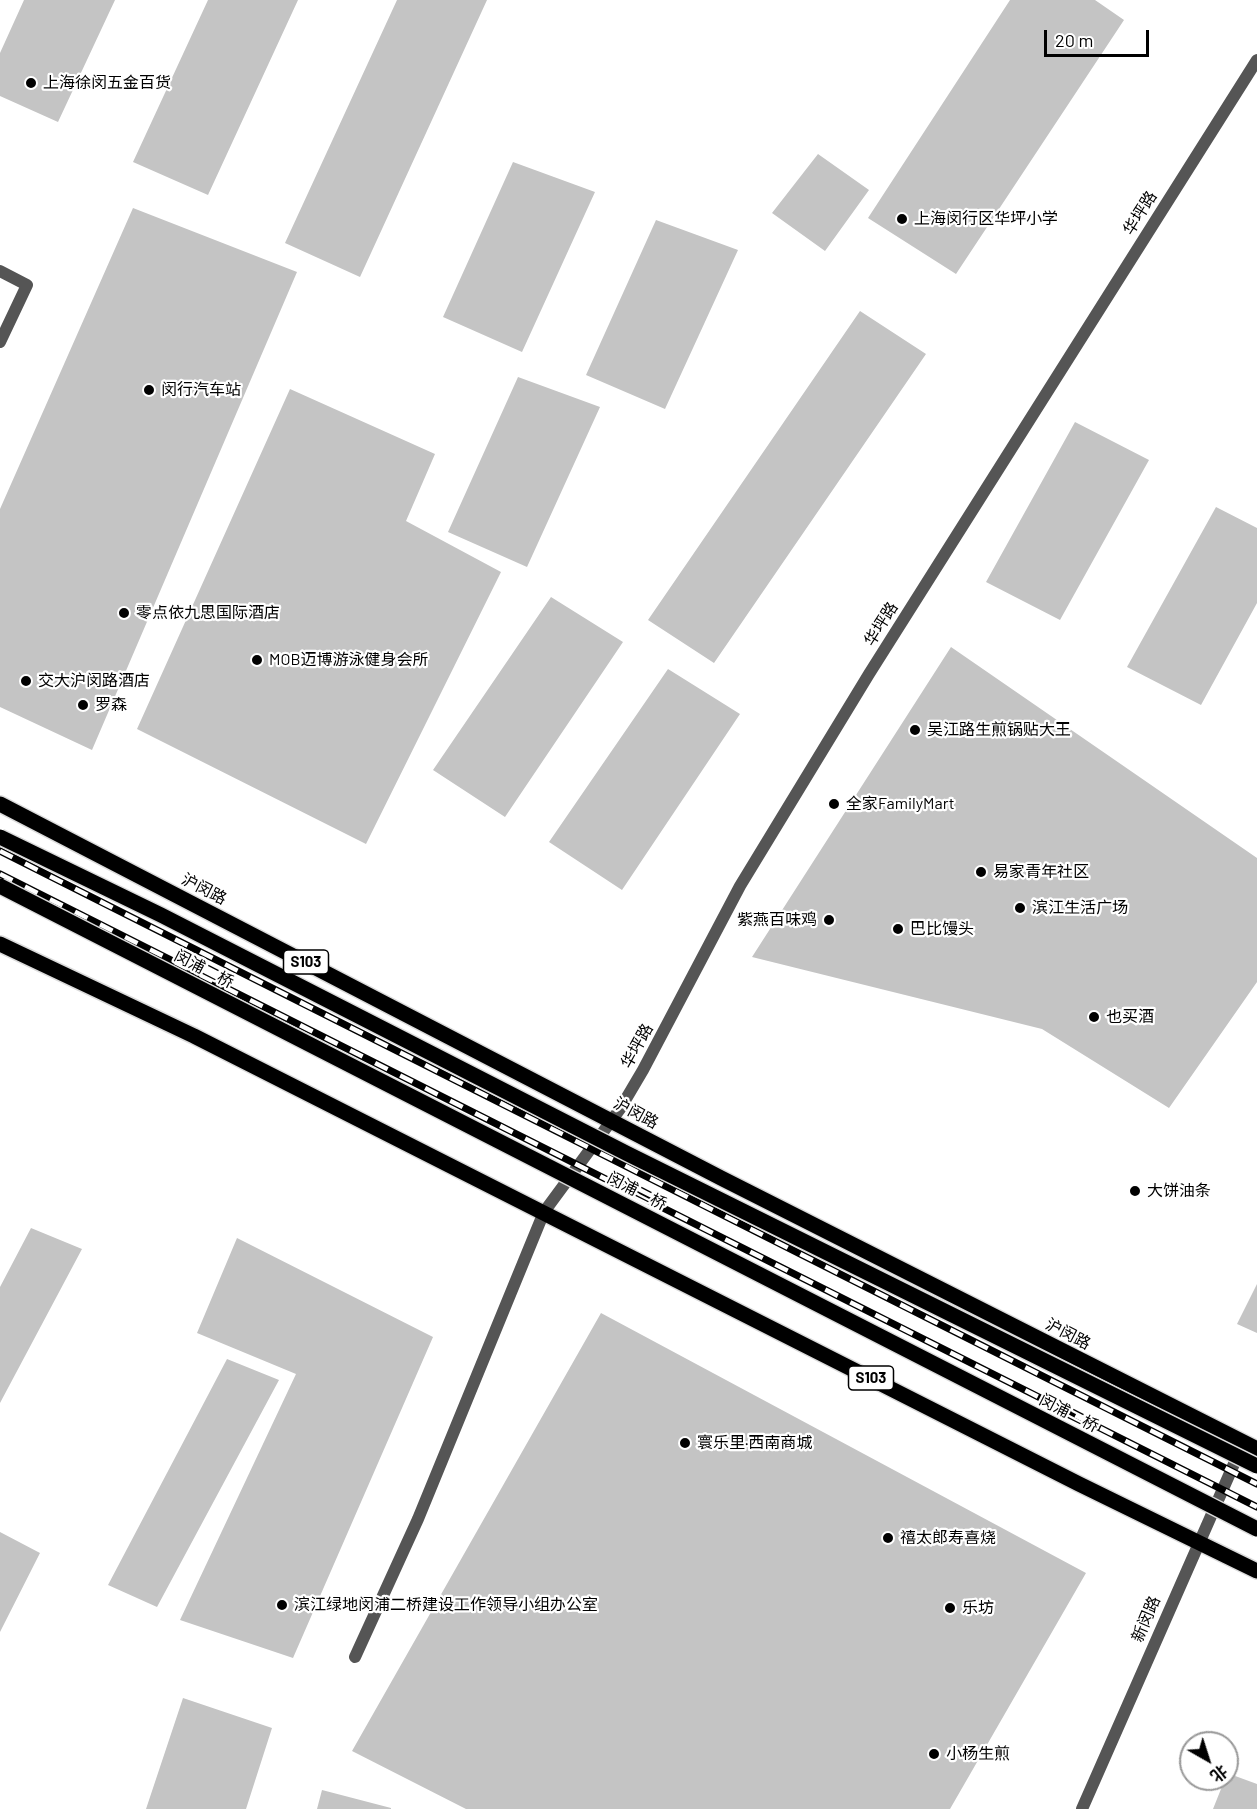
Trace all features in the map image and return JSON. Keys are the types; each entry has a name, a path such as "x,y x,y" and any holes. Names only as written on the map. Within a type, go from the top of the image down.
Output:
{"main road":[{"name":"沪闵路","path":"0,804 612,1121 1250,1446"},
{"name":"闵浦二桥","path":"0,837 160,915 626,1153 1257,1466"},
{"name":"闵浦二桥","path":"0,886 1257,1529"},
{"name":"S103","path":"0,944 194,1036 1079,1484 1257,1571"}],"street":[{"name":"华坪路","path":"355,1657 418,1519 544,1212 612,1121 644,1070 740,886 832,735 1257,60"},
{"path":"0,271 27,285 0,342"},
{"name":"新闵路","path":"1082,1809 1198,1541 1250,1446"}],"building":[{"path":"24,0 115,0 58,122 0,96 0,53"},
{"path":"208,0 298,0 208,195 133,162"},
{"path":"397,0 487,0 360,277 285,243"},
{"path":"1010,0 1095,0 1124,20 956,274 868,218"},
{"path":"818,154 869,190 825,251 772,213"},
{"path":"513,162 595,192 522,352 443,317"},
{"name":"闵行汽车站","path":"133,208 297,272 92,750 0,707 0,509"},
{"path":"656,220 738,250 665,409 586,375"},
{"path":"860,311 926,354 714,663 648,620"},
{"path":"518,377 600,407 527,567 448,532"},
{"path":"290,389 435,454 406,521 501,572 366,844 137,729"},
{"path":"1075,422 1149,460 1060,620 986,582"},
{"path":"1216,507 1257,528 1257,603 1201,705 1127,667"},
{"path":"551,597 623,642 505,817 433,770"},
{"name":"滨江生活广场","path":"951,647 1257,858 1257,982 1169,1108 1042,1029 752,957"},
{"path":"668,669 740,714 622,890 549,842"},
{"path":"31,1228 82,1249 0,1403 0,1287"},
{"path":"237,1238 433,1337 293,1658 180,1620 296,1374 197,1333"},
{"path":"1257,1284 1257,1333 1237,1324"},
{"name":"寰乐里·西南商城","path":"601,1313 1086,1573 950,1809 466,1809 352,1751"},
{"path":"227,1359 279,1380 157,1607 108,1585"},
{"path":"0,1532 40,1553 0,1632"},
{"path":"183,1698 272,1728 246,1809 146,1809"},
{"path":"1239,1777 1257,1784 1257,1809 1213,1809 1220,1791 1239,1791"},
{"path":"322,1790 391,1808 391,1809 317,1809"}],"railway":[{"path":"0,851 1257,1484"},
{"path":"0,874 1257,1507"}],"place":[{"name":"上海徐闵五金百货","path":"31,83"},
{"name":"上海闵行区华坪小学","path":"902,219"},
{"name":"闵行汽车站","path":"149,390"},
{"name":"零点依九思国际酒店","path":"124,613"},
{"name":"MOB迈博游泳健身会所","path":"257,660"},
{"name":"交大沪闵路酒店","path":"26,681"},
{"name":"罗森","path":"83,705"},
{"name":"吴江路生煎锅贴大王","path":"915,730"},
{"name":"全家FamilyMart","path":"834,804"},
{"name":"易家青年社区","path":"981,872"},
{"name":"滨江生活广场","path":"1020,908"},
{"name":"紫燕百味鸡","path":"829,920"},
{"name":"巴比馒头","path":"898,929"},
{"name":"也买酒","path":"1094,1017"},
{"name":"大饼油条","path":"1135,1191"},
{"name":"寰乐里·西南商城","path":"685,1443"},
{"name":"禧太郎寿喜烧","path":"888,1538"},
{"name":"滨江绿地闵浦二桥建设工作领导小组办公室","path":"282,1605"},
{"name":"乐坊","path":"950,1608"},
{"name":"小杨生煎","path":"934,1754"}]}
